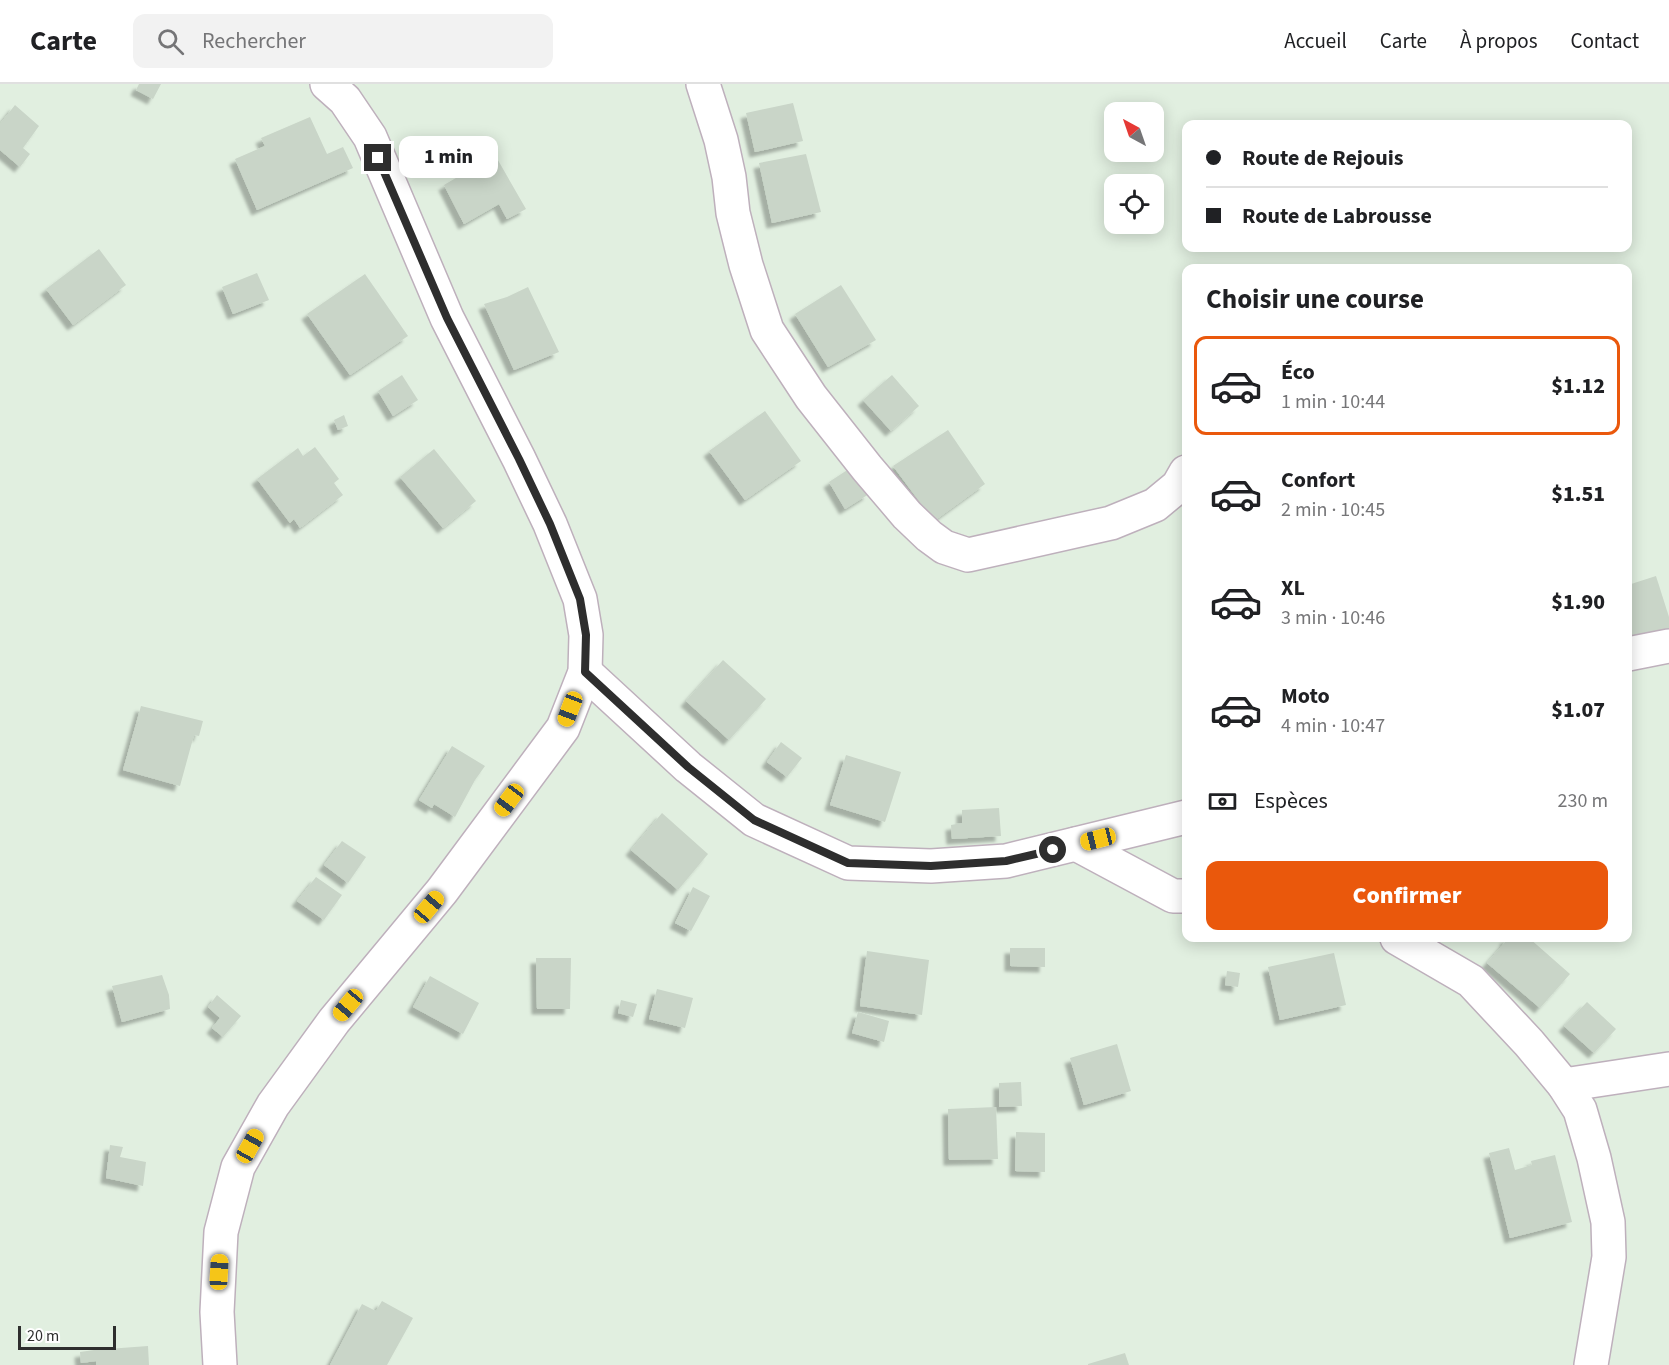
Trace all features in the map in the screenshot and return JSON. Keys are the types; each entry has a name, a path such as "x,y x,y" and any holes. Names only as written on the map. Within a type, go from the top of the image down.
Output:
{"street":[{"path":"220,1365 217,1312 221,1232 238,1167 273,1105 334,1021 442,891 563,728 585,672 586,635 580,599 550,524 447,318 370,137 345,100 327,84"},
{"path":"703,84 723,150 729,177 732,213 767,330 811,397 907,515 929,536 944,547 968,555 1111,523 1155,505 1178,486 1182,479"},
{"path":"1632,653 1669,646"},
{"path":"585,672 688,767 754,820 848,863 931,866 1006,861 1182,818"},
{"path":"1076,844 1173,896 1182,896"},
{"path":"1404,942 1471,981 1529,1043 1564,1085 1580,1110 1594,1158 1608,1222 1608,1257 1591,1365"},
{"path":"1564,1085 1669,1069"}],"building":[{"path":"139,84 161,84 153,99 136,90"},
{"path":"793,103 803,141 755,152 746,113"},
{"path":"15,105 39,126 23,148 30,154 20,167 0,150 0,124"},
{"path":"310,117 327,154 343,147 353,168 257,210 235,159 265,146 261,138"},
{"path":"806,154 821,212 772,223 759,163"},
{"path":"495,155 526,209 507,219 499,204 464,224 444,185"},
{"path":"99,249 126,285 73,325 46,289"},
{"path":"257,273 269,300 233,314 222,287"},
{"path":"365,274 408,336 350,375 307,314"},
{"path":"841,285 876,340 828,367 795,314"},
{"path":"528,287 559,352 514,370 484,304"},
{"path":"402,375 418,400 393,416 378,391"},
{"path":"892,375 919,406 891,431 863,400"},
{"path":"765,411 801,461 745,500 709,451"},
{"path":"344,415 348,426 338,430 334,420"},
{"path":"948,430 985,484 934,521 893,466"},
{"path":"315,447 339,479 334,483 343,495 300,528 294,519 290,523 257,479 298,448 303,456"},
{"path":"434,449 476,501 443,528 400,477"},
{"path":"852,467 869,494 845,509 829,482"},
{"path":"1656,576 1669,617 1669,629 1632,641 1632,584"},
{"path":"723,660 766,699 729,740 686,701"},
{"path":"141,706 203,721 199,736 194,735 180,786 123,770"},
{"path":"781,742 802,758 787,777 767,762"},
{"path":"452,746 485,766 455,817 434,804 432,808 419,800"},
{"path":"846,755 901,772 885,822 830,805"},
{"path":"999,808 1001,836 952,839 951,825 962,823 962,810"},
{"path":"662,813 708,854 678,890 631,850"},
{"path":"342,841 366,857 348,883 324,865"},
{"path":"316,877 342,895 324,920 297,901"},
{"path":"693,887 710,896 691,931 675,923"},
{"path":"1505,942 1534,942 1570,974 1540,1008 1487,963"},
{"path":"1010,948 1045,948 1045,967 1010,966"},
{"path":"867,951 929,960 922,1015 860,1006"},
{"path":"1334,953 1346,1005 1280,1020 1268,967"},
{"path":"536,958 571,958 570,1009 537,1009"},
{"path":"1227,971 1240,973 1238,987 1225,985"},
{"path":"162,975 169,995 170,1009 122,1022 112,986"},
{"path":"430,976 479,1003 463,1034 413,1007"},
{"path":"657,989 693,998 685,1028 649,1019"},
{"path":"217,995 241,1016 223,1037 212,1028 220,1018 208,1007"},
{"path":"621,1000 637,1004 633,1017 618,1013"},
{"path":"1587,1002 1616,1029 1594,1053 1564,1026"},
{"path":"858,1012 889,1021 884,1042 852,1033"},
{"path":"1117,1044 1131,1091 1084,1105 1070,1058"},
{"path":"1021,1082 1022,1106 999,1107 999,1083"},
{"path":"996,1107 998,1159 949,1160 948,1109"},
{"path":"1016,1132 1045,1133 1045,1172 1015,1171"},
{"path":"110,1145 123,1147 120,1157 146,1162 143,1186 106,1178"},
{"path":"1509,1148 1515,1170 1532,1165 1531,1161 1555,1155 1572,1222 1510,1238 1489,1153"},
{"path":"382,1301 413,1318 387,1365 330,1365 362,1304 376,1311"},
{"path":"148,1346 149,1365 96,1365 96,1361 81,1363 80,1352"},
{"path":"1125,1353 1129,1365 1088,1365 1088,1364"}],"route":[{"path":"378,158 447,318 550,524 580,599 586,635 585,672 688,767 754,820 848,863 931,866 1006,861 1053,850"}]}
